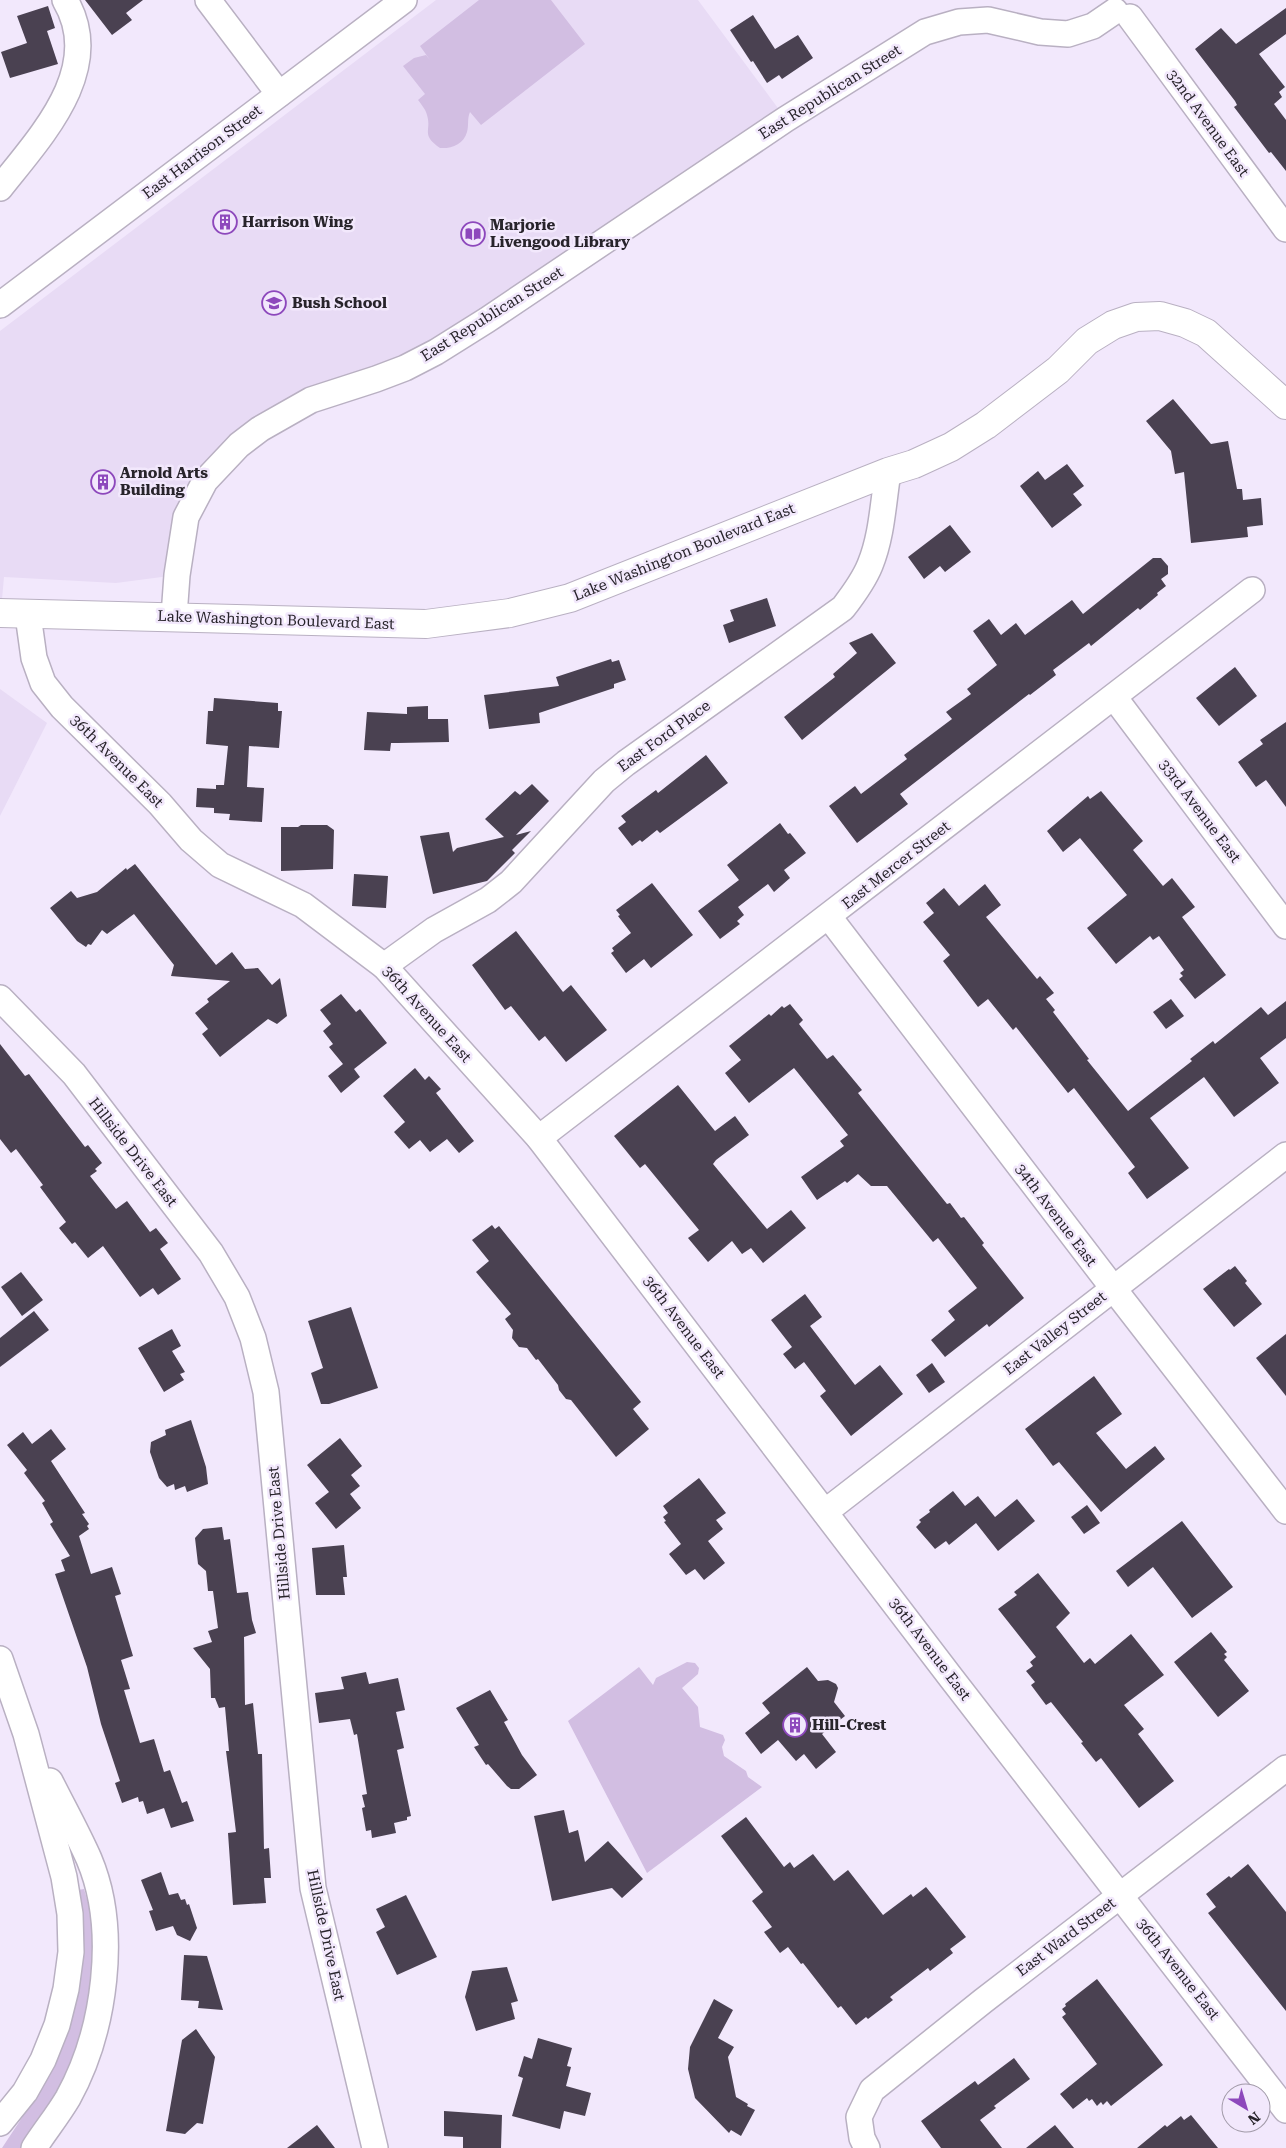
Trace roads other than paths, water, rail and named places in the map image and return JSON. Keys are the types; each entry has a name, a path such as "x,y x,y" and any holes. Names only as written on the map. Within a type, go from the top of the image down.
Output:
{"main road":[{"name":"Lake Washington Boulevard East","path":"0,613 426,624 514,612 570,598 888,472 914,464 958,442 986,425 1058,370 1087,341 1113,325 1136,317 1160,316 1206,333 1286,405"}],"street":[{"path":"0,188 50,126 68,91 77,59 77,33 72,11 66,0"},
{"path":"208,0 279,94"},
{"name":"East Harrison Street","path":"0,305 404,0"},
{"name":"32nd Avenue East","path":"1123,5 1286,229"},
{"name":"East Republican Street","path":"174,616 177,575 186,517 205,481 239,445 260,429 311,400 405,368 436,352 487,320 786,119 925,32 959,22 988,20 1040,32 1068,34 1093,26 1123,5"},
{"name":"East Ford Place","path":"384,966 434,930 488,900 511,882 604,782 626,763 843,608 870,565 879,533 888,472"},
{"name":"East Mercer Street","path":"539,1138 1252,590"},
{"name":"36th Avenue East","path":"28,615 34,658 43,683 62,707 160,804 190,840 220,865 303,905 384,966 539,1138 952,1679 1286,2110"},
{"name":"33rd Avenue East","path":"1114,697 1286,926"},
{"name":"34th Avenue East","path":"829,917 1286,1511"},
{"name":"Hillside Drive East","path":"0,998 74,1074 211,1253 237,1297 253,1338 266,1392 312,1888 375,2148"},
{"name":"East Valley Street","path":"825,1512 1286,1155"},
{"path":"0,1658 26,1734 64,1877 70,1914 71,1952 66,1989 57,2025 43,2060 25,2092 0,2123"},
{"path":"26,1734 89,1860 102,1912 105,1950 100,2004 92,2041 68,2097 34,2148"},
{"name":"East Ward Street","path":"867,2148 862,2138 859,2117 861,2108 872,2090 983,2001 1286,1768"}],"place":[{"name":"Harrison Wing","path":"225,222"},
{"name":"Marjorie Livengood Library","path":"473,234"},
{"name":"Bush School","path":"274,303"},
{"name":"Arnold Arts Building","path":"103,482"},
{"name":"Hill-Crest","path":"795,1725"}]}
